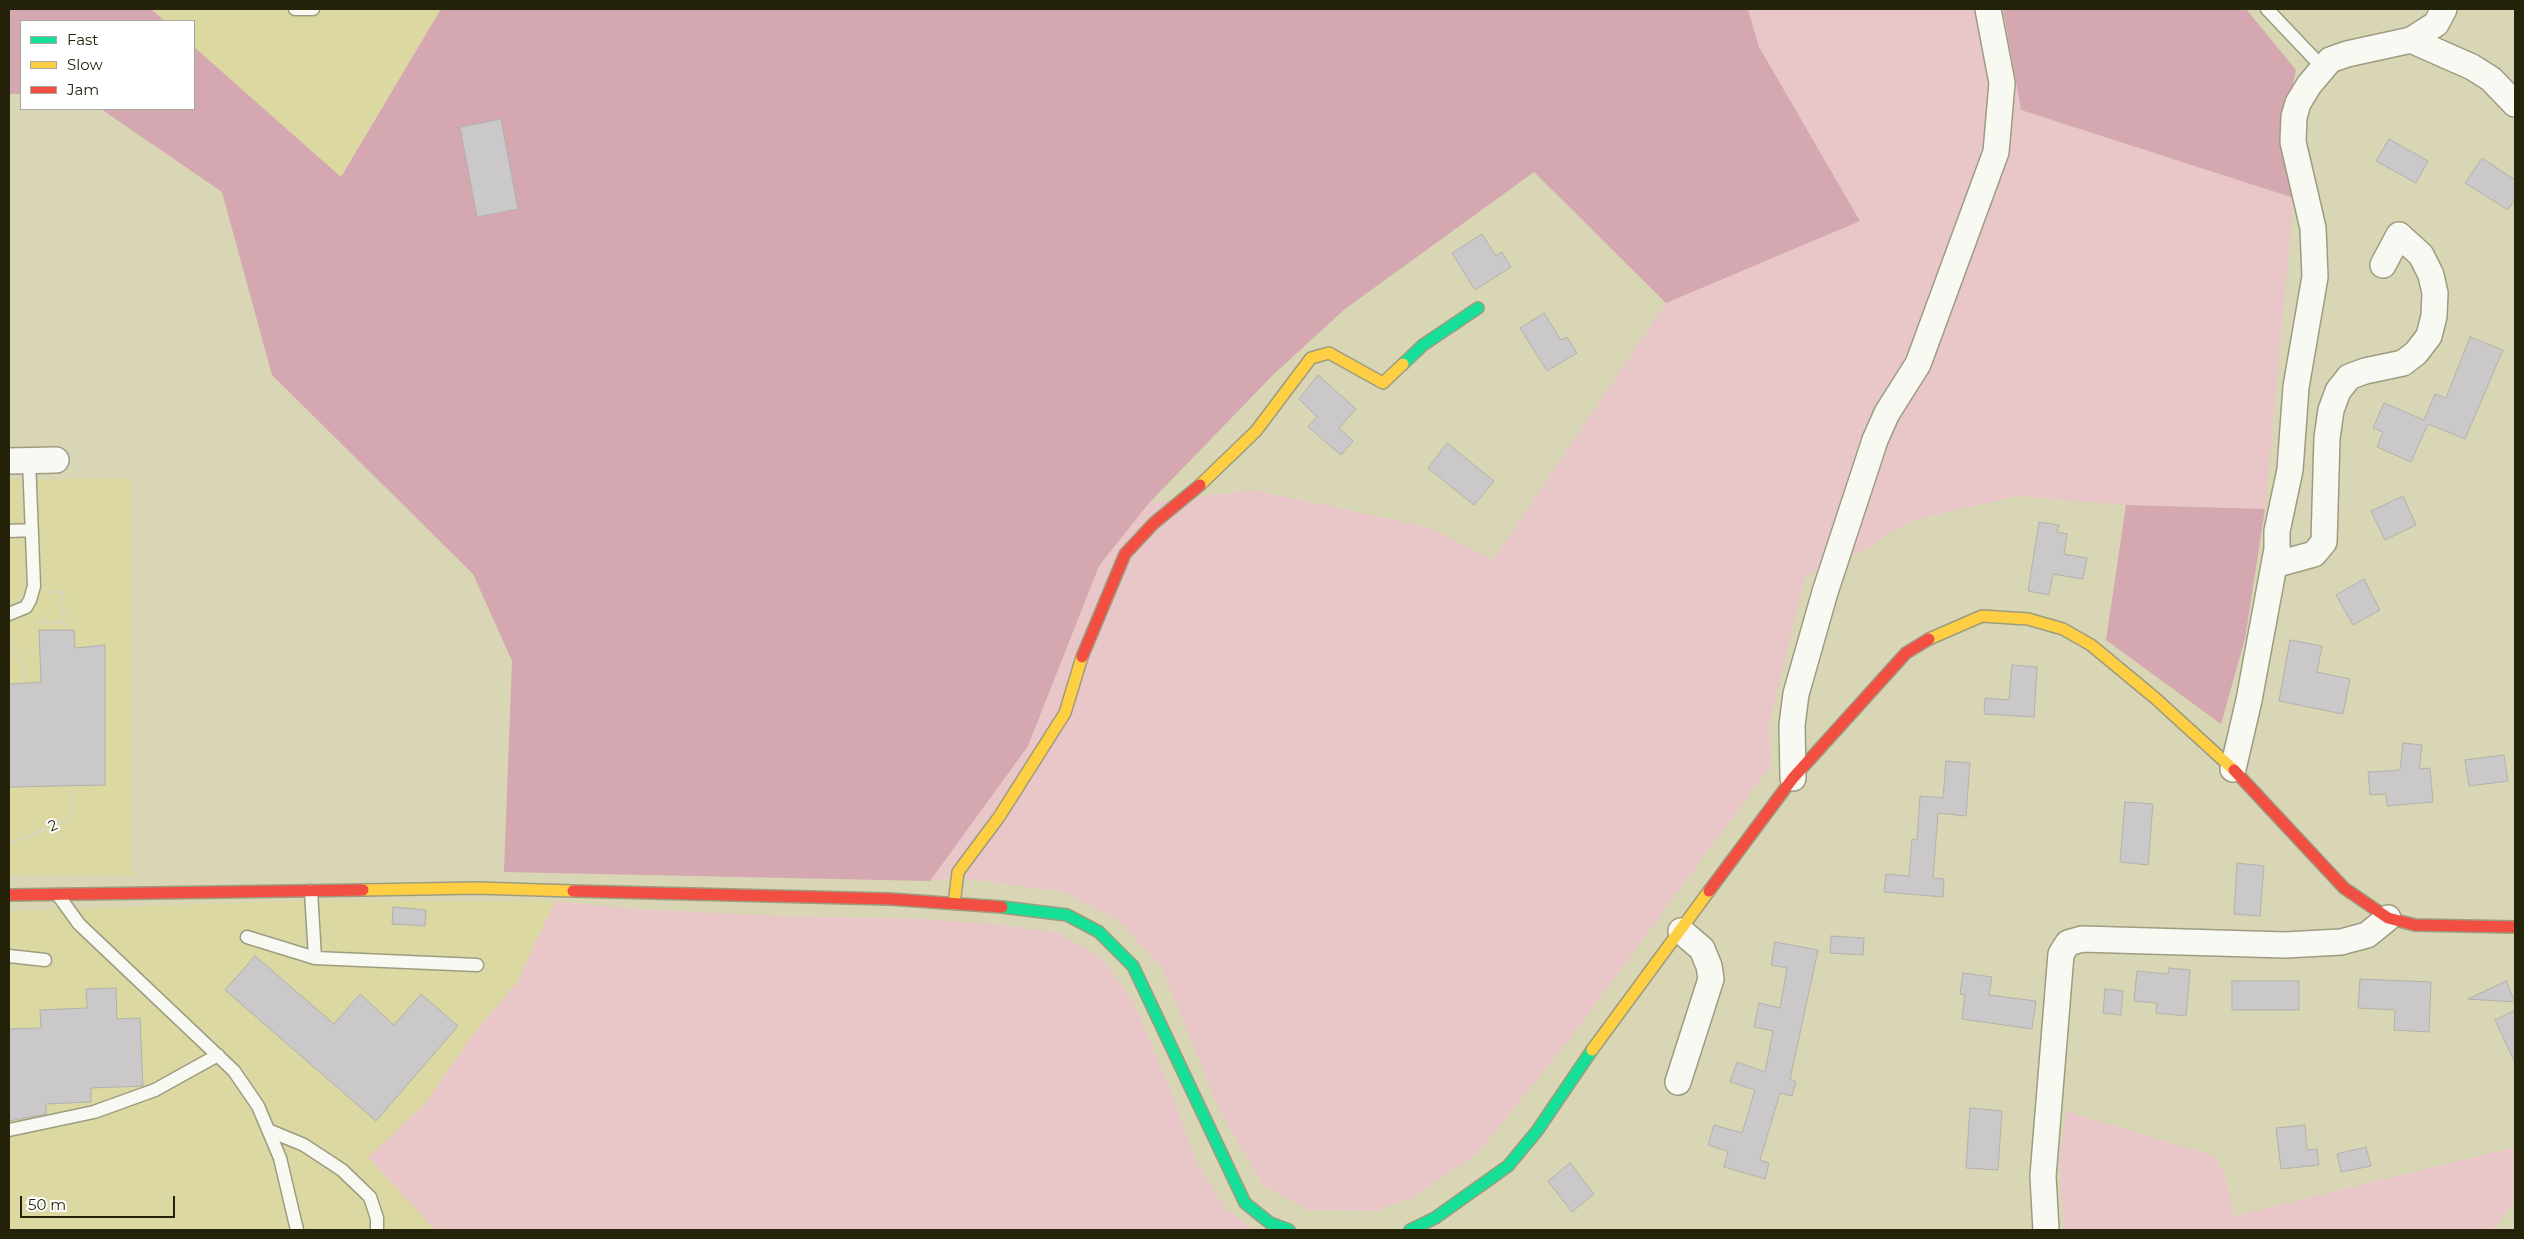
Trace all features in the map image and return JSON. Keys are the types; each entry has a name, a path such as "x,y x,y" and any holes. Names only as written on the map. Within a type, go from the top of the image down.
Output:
{"street":[{"path":"1793,778 1792,726 1796,694 1825,592 1875,440 1887,413 1918,364 1996,152 2002,83 1988,9"},
{"path":"2233,769 2250,700 2274,565 2277,531 2290,470 2296,387 2315,277 2313,228 2293,142 2294,117 2298,103 2330,60 2347,54 2411,40 2436,24 2444,9"},
{"path":"2411,40 2472,67 2491,79 2515,104"},
{"path":"2274,565 2314,554 2324,542 2327,438 2331,410 2338,391 2349,377 2365,371 2403,363 2416,353 2429,336 2434,316 2435,293 2431,275 2421,255 2399,235 2382,265"},
{"path":"954,904 958,872 999,817 1065,713 1085,648 1109,596 1125,554 1154,523 1211,475 1256,431 1311,358 1329,353 1383,383 1423,345 1478,308"},
{"path":"19,460 56,460"},
{"path":"1410,1230 1435,1218 1508,1166 1537,1131 1572,1078 1793,778 1906,653 1936,635 1982,616 2028,619 2063,629 2091,645 2155,698 2233,769 2344,888 2388,918 2415,925 2515,926"},
{"path":"9,895 477,888 890,899 1033,909 1068,916 1099,932 1133,966 1245,1203 1270,1223 1289,1230"},
{"path":"2046,1230 2043,1176 2061,954 2068,944 2082,939 2285,945 2341,942 2367,935 2388,918"},
{"path":"1678,1082 1711,979 1709,966 1702,949 1681,932"}],"lane":[{"path":"295,9 312,9"},
{"path":"2267,9 2323,68"},
{"path":"9,614 26,607 34,586 32,530 19,460"},
{"path":"9,531 32,530"},
{"path":"311,890 315,958"},
{"path":"58,894 79,924 234,1071 258,1106 280,1158 297,1230"},
{"path":"247,937 315,958 476,965"},
{"path":"9,956 45,960"},
{"path":"9,1130 94,1112 155,1090 218,1055"},
{"path":"268,1130 304,1145 342,1170 370,1197 377,1218 377,1230"}],"path":[{"path":"36,622 64,622"},
{"path":"9,637 23,669 24,680"},
{"name":"2","path":"9,844 69,819 71,814 70,788"}],"shaded area":[{"path":"9,9 151,9 164,20 20,20 20,94 9,94"},
{"path":"151,9 441,9 341,178 195,48 195,20 164,20"},
{"path":"441,9 1748,9 1759,47 1860,221 1666,303 1534,172 1345,309 1274,374 1149,503 1099,566 1028,746 930,881 504,872 512,661 473,574 272,375 222,192 102,110 195,110 195,48 341,177"},
{"path":"1748,9 2003,9 2021,110 2294,198 2265,509 2126,505 2017,496 1910,521 1858,554 1805,577 1769,726 1771,765 1569,1040 1479,1152 1412,1198 1376,1211 1308,1210 1263,1185 1220,1112 1161,967 1118,920 1064,892 954,878 930,881 1028,746 1099,566 1149,503 1252,490 1429,527 1493,560 1666,303 1859,221 1758,46"},
{"path":"2003,9 2246,9 2296,70 2281,137 2294,198 2021,110"},
{"path":"132,478 132,876 9,875 9,480"},
{"path":"2126,505 2265,509 2245,639 2221,724 2106,640"},
{"path":"289,901 555,901 518,981 469,1040 423,1106 368,1157 435,1230 9,1230 9,911"},
{"path":"555,901 620,908 778,916 927,919 1003,925 1059,933 1103,959 1133,1001 1172,1094 1196,1161 1225,1208 1254,1230 435,1230 368,1157 423,1106 469,1040 518,981"},
{"path":"2066,1111 2215,1156 2225,1176 2234,1216 2512,1148 2515,1153 2515,1201 2493,1230 2064,1230 2059,1163"}],"building":[{"path":"501,119 518,209 477,217 460,127"},
{"path":"2389,139 2428,161 2416,183 2376,161"},
{"path":"2482,158 2515,180 2515,199 2508,210 2465,183"},
{"path":"1482,234 1496,256 1502,252 1511,267 1475,290 1452,253"},
{"path":"1544,313 1561,340 1567,337 1577,353 1547,371 1520,328"},
{"path":"2470,337 2503,350 2465,439 2428,424 2411,462 2377,447 2383,432 2373,428 2384,403 2424,420 2435,394 2446,398"},
{"path":"1318,375 1356,409 1339,428 1353,441 1341,455 1308,427 1317,417 1299,399"},
{"path":"1447,443 1494,481 1474,505 1428,468"},
{"path":"2403,496 2416,525 2385,540 2371,511"},
{"path":"2039,522 2059,525 2057,532 2067,534 2064,554 2087,558 2083,579 2053,574 2049,595 2028,591"},
{"path":"2364,579 2380,610 2353,625 2336,595"},
{"path":"39,630 74,630 75,648 105,645 105,785 9,787 9,684 41,682"},
{"path":"2290,640 2322,646 2317,672 2350,679 2343,714 2279,701"},
{"path":"2012,665 2037,667 2034,717 1984,714 1985,698 2009,700"},
{"path":"2403,743 2422,745 2419,769 2430,768 2433,802 2387,806 2386,794 2370,795 2368,772 2400,770"},
{"path":"2504,755 2508,781 2469,786 2465,760"},
{"path":"1946,761 1970,763 1966,816 1938,813 1933,878 1944,879 1943,897 1884,892 1886,874 1909,876 1912,839 1917,840 1920,796 1943,798"},
{"path":"2125,802 2153,804 2148,865 2120,862"},
{"path":"2237,863 2264,866 2260,916 2234,914"},
{"path":"393,907 426,910 425,926 392,924"},
{"path":"1831,936 1864,938 1863,955 1830,953"},
{"path":"1775,942 1818,950 1790,1079 1796,1082 1792,1096 1780,1093 1760,1160 1769,1163 1765,1179 1724,1167 1728,1151 1708,1145 1714,1125 1742,1133 1755,1090 1730,1082 1737,1062 1765,1072 1773,1031 1754,1027 1759,1003 1780,1008 1787,968 1771,965"},
{"path":"255,956 334,1024 360,994 394,1025 421,994 458,1026 376,1121 225,990"},
{"path":"2169,968 2190,970 2186,1016 2156,1013 2157,1003 2134,1001 2137,971 2168,974"},
{"path":"1963,973 1992,977 1989,995 2036,1001 2032,1029 1962,1019 1965,995 1960,994"},
{"path":"2360,979 2431,982 2429,1032 2394,1030 2395,1010 2358,1008"},
{"path":"2232,981 2299,981 2299,1010 2232,1010"},
{"path":"2506,981 2515,1002 2468,999"},
{"path":"116,988 117,1019 140,1018 143,1086 91,1088 91,1102 46,1104 46,1114 9,1121 9,1029 41,1028 40,1010 87,1008 86,989"},
{"path":"2105,989 2123,991 2121,1015 2103,1013"},
{"path":"2515,1010 2515,1063 2495,1020"},
{"path":"1970,1108 2002,1111 1998,1170 1966,1168"},
{"path":"2305,1125 2307,1150 2317,1149 2319,1165 2281,1169 2276,1128"},
{"path":"2366,1147 2371,1166 2341,1172 2337,1154"},
{"path":"1570,1163 1594,1194 1572,1212 1548,1181"}],"traffic: fast":[{"path":"1403,364 1423,345 1478,308"},
{"path":"1002,907 1067,915 1099,932 1133,966 1245,1203 1270,1223 1289,1230"},
{"path":"1410,1230 1435,1218 1508,1166 1537,1131 1592,1050"}],"traffic: slow":[{"path":"1200,485 1256,431 1311,358 1329,353 1383,383 1403,364"},
{"path":"1929,639 1982,616 2028,619 2063,629 2091,645 2155,698 2234,770"},
{"path":"954,904 958,872 999,817 1065,713 1082,657"},
{"path":"363,890 477,888 573,891"},
{"path":"1592,1050 1709,891"}],"traffic: jam":[{"path":"1082,657 1125,554 1154,523 1200,485"},
{"path":"1709,891 1793,778 1906,653 1929,639"},
{"path":"2234,770 2344,888 2388,918 2415,925 2515,927"},
{"path":"9,895 363,890"},
{"path":"573,891 889,899 1002,907"}]}
